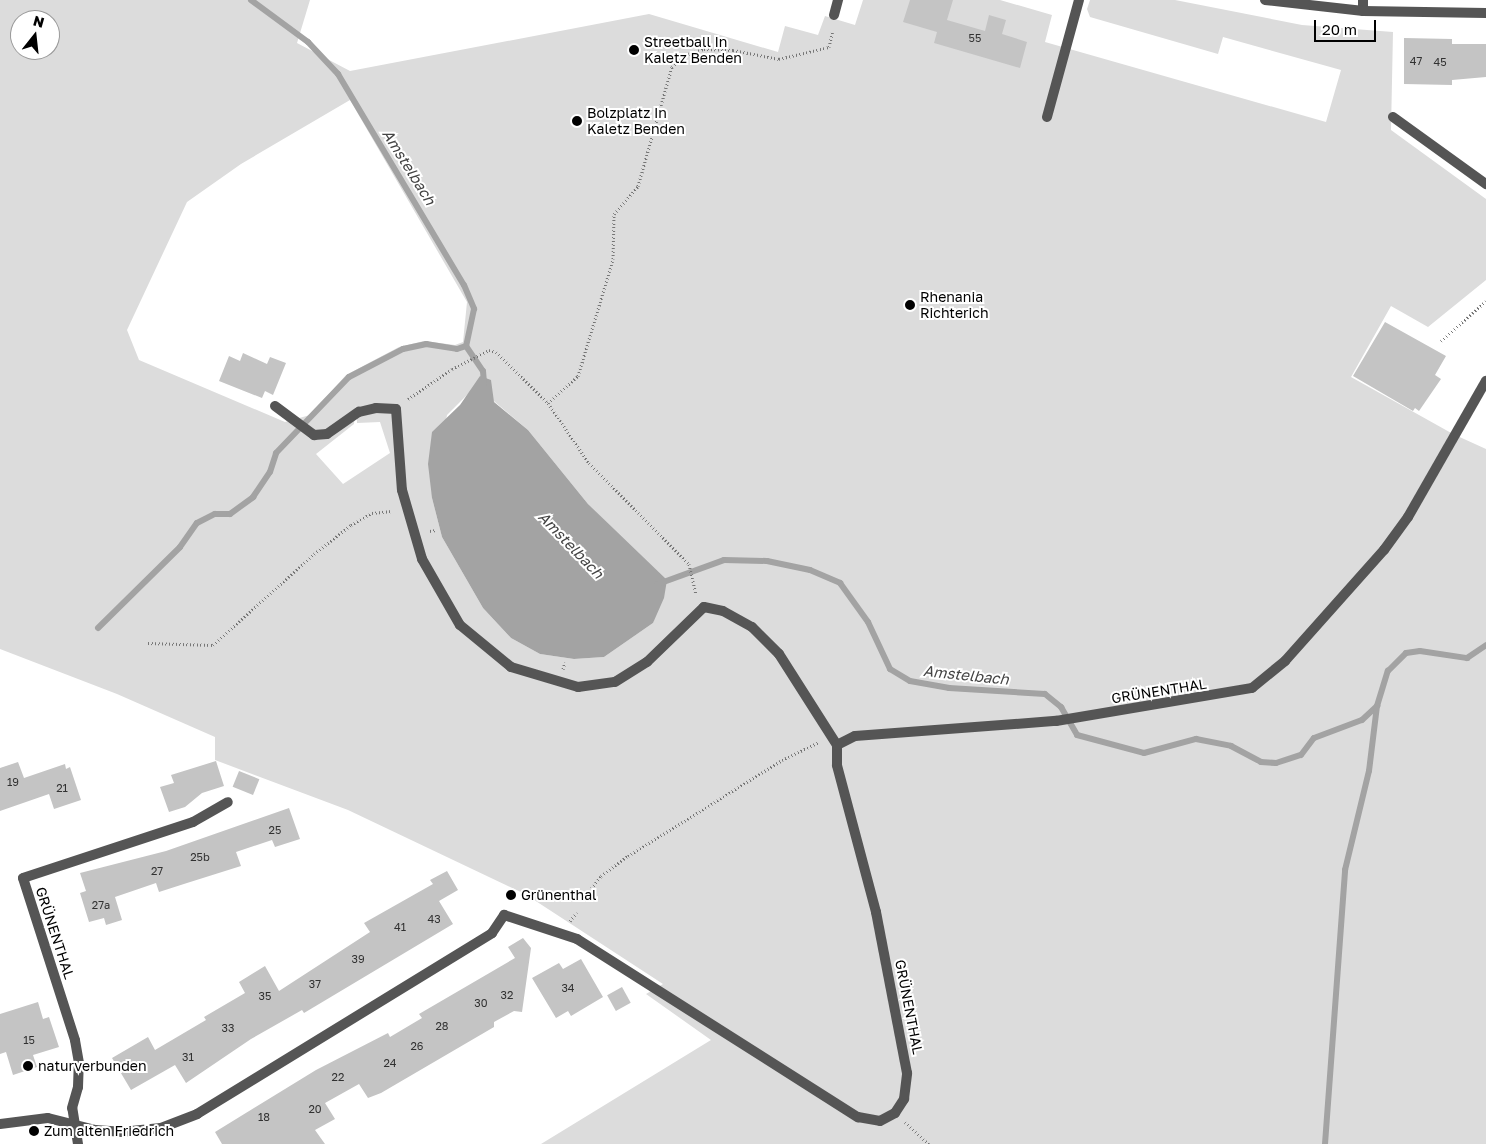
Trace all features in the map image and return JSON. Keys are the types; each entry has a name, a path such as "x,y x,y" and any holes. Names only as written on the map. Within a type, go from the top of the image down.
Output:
{"street":[{"path":"834,15 838,0"},
{"path":"1047,117 1079,0"},
{"path":"1265,0 1486,13"},
{"path":"1393,117 1486,184"},
{"name":"GRÜNENTHAL","path":"895,1113 904,1099 907,1073 876,912 837,765 837,745 855,736 1056,721 1252,688 1286,661 1384,550 1408,517 1486,381"},
{"path":"275,406 298,421 314,436 327,434 359,412 376,408 396,409 396,440 407,506 422,559 460,626 511,667 578,687 615,682 647,662 704,608 723,610 752,626 779,654 837,745"},
{"name":"GRÜNENTHAL","path":"78,1144 72,1108 78,1087 79,1063 75,1040 23,878 193,822 228,802"},
{"path":"0,1124 48,1118 74,1123 95,1130 121,1132 161,1128 198,1114 492,933 504,915 577,939 858,1117 880,1122 895,1113"}],"path":[{"path":"548,403 578,376 613,259 614,214 638,186 672,67 686,55 704,49 733,50 779,60 829,48 834,15"},
{"path":"1441,341 1486,301"},
{"path":"396,409 433,380 487,351 496,352 548,403 589,463 689,564 694,585"},
{"path":"148,643 213,645 314,554 351,525 372,513 407,506"},
{"path":"587,894 601,876 628,856 782,760 828,738 837,745"},
{"path":"895,1113 929,1144"}],"shaded area":[{"path":"0,0 310,0 297,43 350,71 649,14 778,52 785,26 818,35 825,16 855,25 863,0 1000,0 1052,15 1045,42 1326,122 1341,70 1223,37 1218,54 1090,17 1087,9 1090,0 1175,0 1302,25 1393,32 1391,130 1486,199 1486,280 1428,327 1391,306 1351,377 1453,434 1486,449 1486,1144 541,1144 711,1040 646,994 663,984 525,894 348,810 215,760 215,737 117,694 0,649","holes":["350,100 467,302 463,342 455,345 424,341 399,347 346,375 310,415 285,422 139,360 127,330 187,202 241,164","476,386 528,430 588,504 663,580 653,623 604,657 574,659 540,654 511,638 483,608 442,537 432,498 447,415","356,405 357,423 380,422 390,453 343,484 316,454 354,424"]}],"water":[{"path":"480,376 491,380 494,402 528,430 588,504 667,580 664,598 653,623 604,657 574,659 540,654 511,638 483,608 442,537 432,498 428,464 432,432 460,405"}],"building":[{"path":"910,0 953,0 947,20 985,31 989,15 1006,20 1002,34 1027,42 1020,68 934,43 937,32 903,22"},
{"path":"1404,38 1452,39 1452,44 1486,44 1486,77 1452,80 1452,85 1404,84"},
{"path":"1385,322 1446,356 1435,375 1441,379 1419,411 1415,408 1413,411 1353,376"},
{"path":"243,353 267,364 270,357 286,363 273,395 265,391 262,398 219,381 229,356 240,361"},
{"path":"216,761 224,786 202,793 185,807 169,812 160,787 174,783 171,775"},
{"path":"18,762 24,778 65,764 66,769 70,767 81,800 54,809 49,794 0,811 0,768"},
{"path":"239,771 259,779 253,795 233,787"},
{"path":"289,808 300,839 275,847 272,840 236,852 241,866 159,892 156,883 115,897 122,920 106,925 104,918 89,922 80,893 86,891 80,873 166,851"},
{"path":"447,871 458,890 439,901 453,924 304,1013 302,1010 251,1039 186,1083 175,1065 131,1090 112,1058 148,1037 155,1050 206,1020 204,1017 245,993 239,982 265,966 279,991 370,932 364,923 433,884 430,880"},
{"path":"523,938 531,948 522,1012 514,1011 494,1022 494,1027 381,1093 368,1098 359,1084 325,1103 335,1119 315,1130 325,1144 222,1144 215,1132 316,1070 388,1033 390,1037 422,1018 419,1014 515,958 508,947"},
{"path":"581,959 603,997 571,1016 568,1011 556,1018 532,978 559,963 563,969"},
{"path":"622,987 631,1003 616,1011 607,995"},
{"path":"38,1002 43,1019 49,1017 59,1047 33,1055 37,1067 13,1075 6,1052 0,1054 0,1014"}],"waterway":[{"name":"Amstelbach","path":"251,0 308,42 338,74 464,285 474,309 466,346 483,371 484,383"},
{"path":"98,628 180,547 197,523 215,514 230,514 253,497 270,472 276,453 349,377 403,349 426,344 457,349 466,346"},
{"name":"Amstelbach","path":"658,584 724,560 767,561 810,570 840,583 868,622 890,669 910,681 949,688 1045,694 1061,707 1077,735 1144,753 1196,739 1231,746 1261,762 1276,763 1301,755 1314,738 1362,720 1377,706 1388,671 1406,653 1420,651 1467,658 1486,645"},
{"path":"1325,1144 1345,870 1369,771 1377,706"}],"place":[{"name":"Streetball In Kaletz Benden","path":"634,50"},
{"name":"Bolzplatz In Kaletz Benden","path":"577,121"},
{"name":"Rhenania Richterich","path":"910,305"},
{"name":"Grünenthal","path":"511,895"},
{"name":"naturverbunden","path":"28,1066"},
{"name":"Zum alten Friedrich","path":"34,1131"}]}
